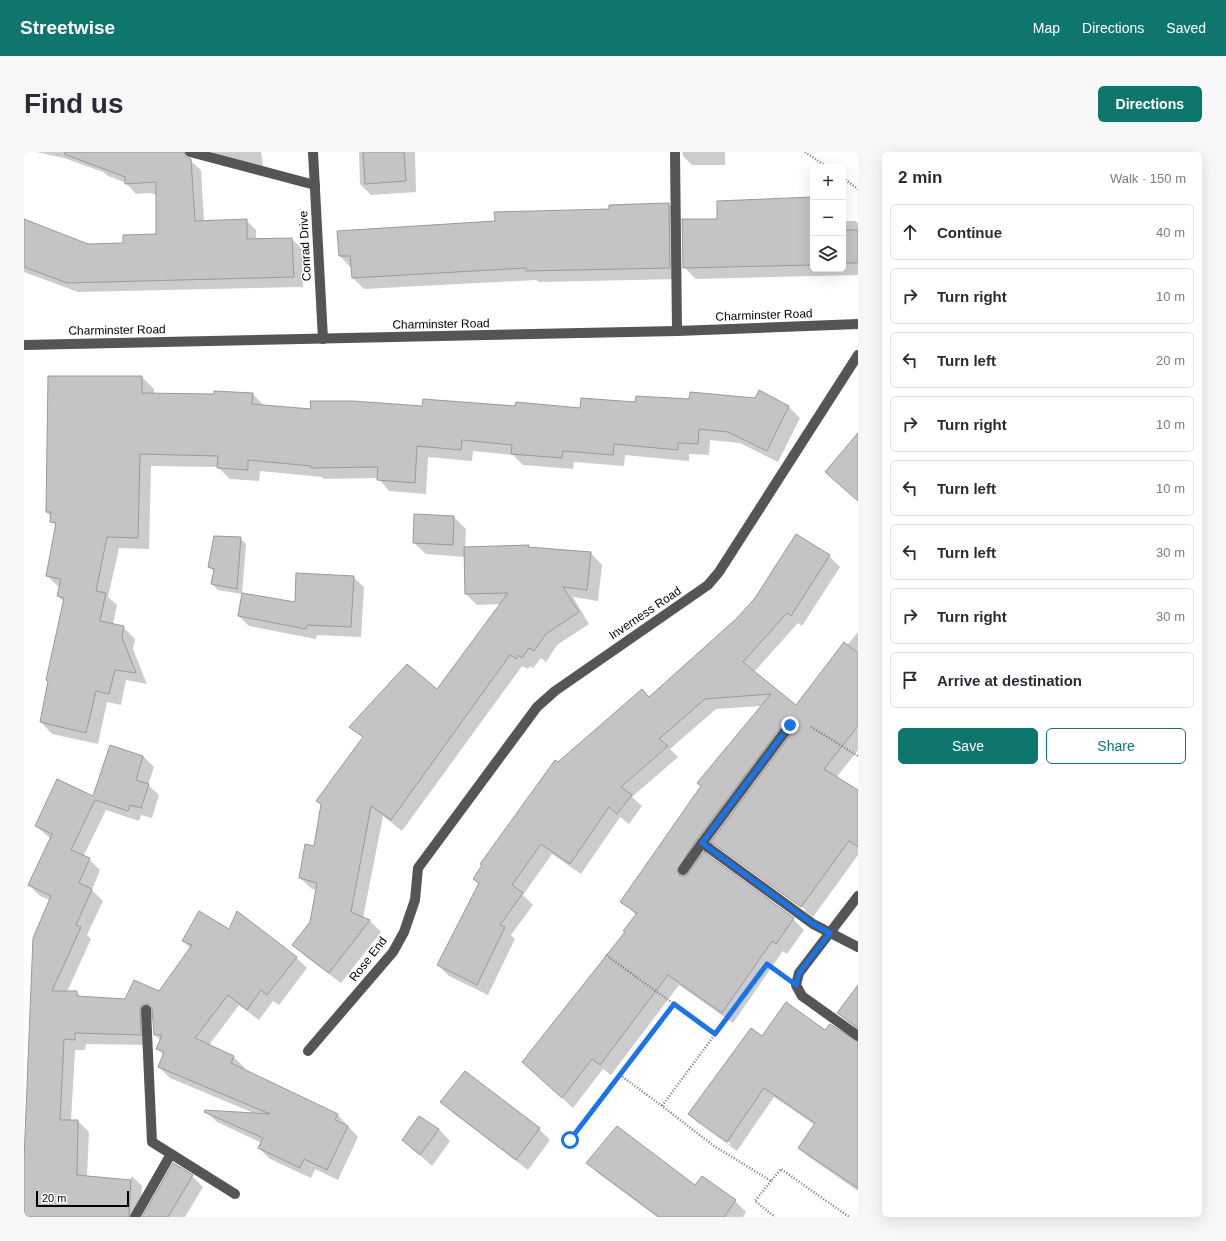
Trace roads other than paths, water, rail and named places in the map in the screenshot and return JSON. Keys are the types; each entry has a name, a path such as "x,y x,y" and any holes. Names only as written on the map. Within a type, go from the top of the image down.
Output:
{"street":[{"path":"190,152 315,185"},
{"name":"Conrad Drive","path":"313,152 323,339"},
{"path":"675,152 677,331"},
{"name":"Charminster Road","path":"24,345 677,331 858,324"},
{"name":"Inverness Road","path":"418,868 537,707 555,691 695,595 712,580 858,355"},
{"path":"683,870 790,725"},
{"path":"702,843 813,924 858,948"},
{"name":"Rose End","path":"308,1051 393,952 404,932 414,900 418,868"},
{"path":"858,896 799,973 796,985 802,996 858,1036"},
{"path":"146,1010 152,1142 235,1194"},
{"path":"135,1217 171,1154"}]}
